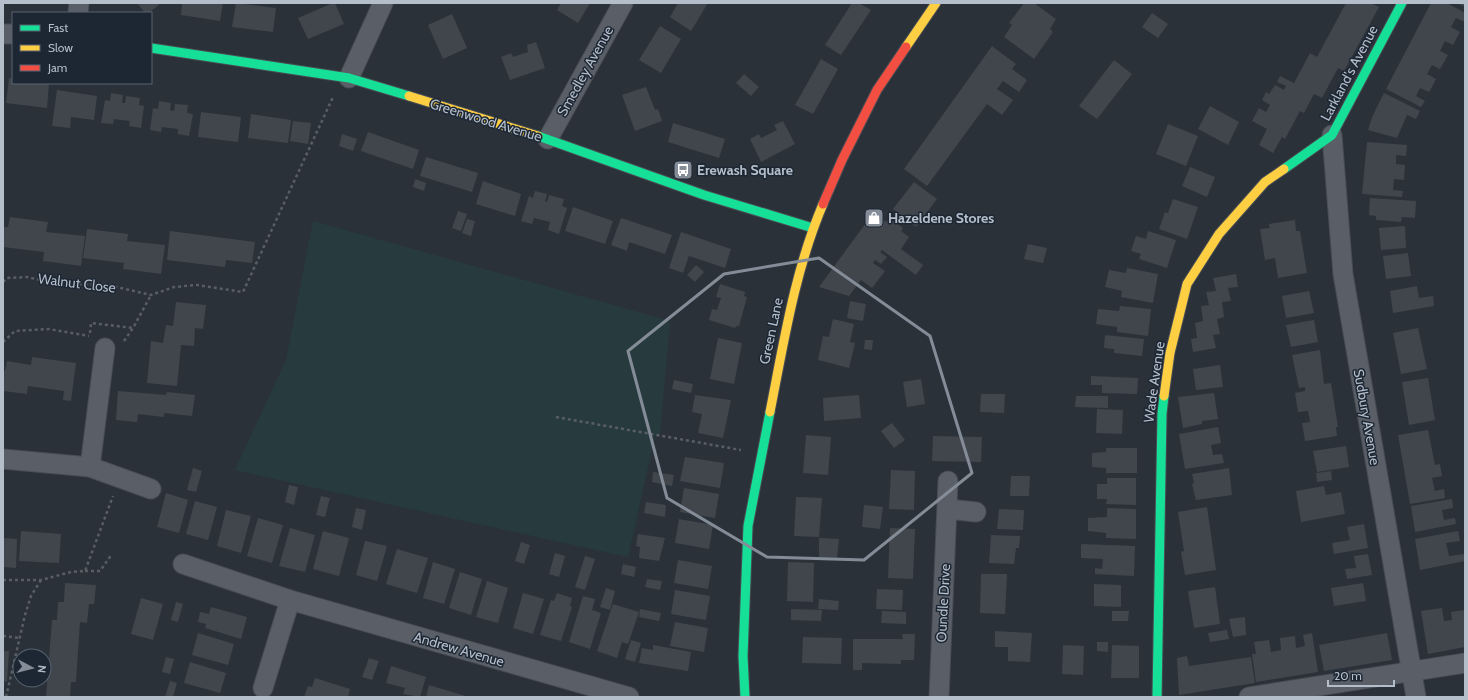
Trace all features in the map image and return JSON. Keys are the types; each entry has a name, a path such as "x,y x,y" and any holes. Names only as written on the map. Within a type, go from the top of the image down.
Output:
{"street":[{"path":"345,78 383,3"},
{"name":"Smedley Avenue","path":"548,139 623,3"},
{"name":"Green Lane","path":"745,697 743,656 748,526 792,298 813,228 842,160 877,90 936,3"},
{"name":"Larkland's Avenue","path":"1332,135 1402,3"},
{"name":"Greenwood Avenue","path":"152,48 345,78 548,139 704,195 813,228"},
{"name":"Sudbury Avenue","path":"1332,135 1343,274 1416,697"},
{"name":"Wade Avenue","path":"1157,697 1162,414 1170,353 1187,284 1219,234 1265,182 1332,135"},
{"path":"90,467 105,348"},
{"path":"3,459 90,467 151,489"},
{"name":"Oundle Drive","path":"939,697 948,481"},
{"path":"948,509 976,512"},
{"name":"Andrew Avenue","path":"183,564 290,600 629,697"},
{"path":"263,688 290,600"},
{"path":"1249,697 1465,662"}],"path":[{"path":"3,342 15,331 49,328 90,336 91,345 105,348 118,348 133,328 151,295 174,287 196,285 243,292 345,78"},
{"name":"Walnut Close","path":"3,282 7,278 27,277 54,283 108,286 151,295"},
{"path":"556,417 761,454"},
{"path":"86,571 120,477"},
{"path":"3,580 41,580 71,572 100,571 112,554"},
{"path":"6,697 31,596 41,580"},
{"path":"3,636 20,638"}],"highlighted area":[{"path":"819,258 930,336 972,473 864,560 767,557 667,498 628,351 724,274"}],"green space":[{"path":"313,221 670,321 660,434 655,436 628,557 235,470 286,360"}],"building":[{"path":"137,3 161,3 150,12 144,12"},
{"path":"182,3 223,3 220,21 181,15"},
{"path":"236,3 276,8 273,32 232,27"},
{"path":"335,3 344,24 308,39 298,18"},
{"path":"561,3 590,3 578,23 557,10"},
{"path":"678,3 708,3 691,31 670,17"},
{"path":"852,3 859,3 871,10 841,55 825,45"},
{"path":"1024,3 1034,3 1056,19 1050,29 1053,32 1034,59 1004,37 1012,25 1009,23"},
{"path":"1346,3 1371,3 1379,7 1344,71 1338,68 1322,98 1314,94 1304,113 1300,111 1285,139 1282,137 1273,153 1259,145 1267,129 1252,121 1259,108 1266,112 1270,105 1262,100 1266,92 1269,94 1275,85 1284,90 1286,86 1277,82 1280,76 1294,83 1310,53 1317,57"},
{"path":"1431,3 1447,3 1465,13 1465,22 1456,18 1451,27 1460,32 1453,45 1445,41 1440,51 1448,55 1440,69 1432,65 1427,74 1436,79 1429,92 1420,88 1416,96 1425,101 1421,107 1386,89"},
{"path":"1457,3 1465,3 1465,7"},
{"path":"1152,13 1168,24 1158,38 1142,27"},
{"path":"452,14 467,48 443,59 428,25"},
{"path":"660,26 681,39 661,73 639,60"},
{"path":"536,42 545,68 510,80 501,57 511,53 513,57 528,52 527,45"},
{"path":"992,46 1016,64 1012,69 1027,80 1019,92 1003,81 997,89 1013,100 1002,115 987,104 927,186 904,169"},
{"path":"821,59 838,69 813,114 795,105"},
{"path":"1114,60 1132,74 1097,119 1079,106"},
{"path":"744,74 759,87 751,96 736,83"},
{"path":"9,78 12,79 12,84 49,84 47,108 6,103"},
{"path":"646,87 655,110 658,109 662,121 635,131 622,95"},
{"path":"57,90 97,96 94,120 71,117 70,128 52,126"},
{"path":"111,93 123,95 122,103 125,103 126,96 140,98 139,105 144,106 141,128 129,126 130,121 114,119 113,124 101,123 105,100 110,101"},
{"path":"1384,93 1420,111 1416,119 1407,115 1397,138 1368,130 1373,115"},
{"path":"159,101 171,103 170,110 174,111 175,104 188,105 187,113 193,114 189,136 178,134 178,129 162,127 161,132 150,130 153,108 158,109"},
{"path":"1210,106 1239,122 1228,145 1198,129"},
{"path":"201,112 241,117 238,142 198,137"},
{"path":"251,114 291,120 288,143 248,138"},
{"path":"293,121 311,123 308,144 290,141"},
{"path":"783,121 795,144 761,162 750,139 759,134 761,138 777,130 774,125"},
{"path":"673,123 725,139 719,158 668,142"},
{"path":"1168,124 1198,136 1186,166 1156,154"},
{"path":"368,132 419,150 413,169 361,151"},
{"path":"342,134 357,139 353,151 339,146"},
{"path":"1367,142 1407,145 1406,156 1396,155 1396,164 1405,165 1404,180 1394,179 1393,190 1403,191 1402,197 1362,194"},
{"path":"426,157 478,173 472,192 420,176"},
{"path":"1190,167 1215,177 1207,197 1182,186"},
{"path":"415,179 426,183 424,191 413,187"},
{"path":"483,181 521,194 515,216 476,204"},
{"path":"914,182 937,199 916,227 893,209"},
{"path":"535,191 547,194 545,201 547,202 549,195 564,199 562,206 567,208 559,234 548,230 550,222 534,218 532,224 521,221 529,196 533,198"},
{"path":"1370,198 1416,201 1415,218 1402,217 1401,222 1376,220 1376,216 1369,215"},
{"path":"1173,199 1198,207 1187,239 1159,229 1165,212 1168,213"},
{"path":"573,207 613,221 605,244 565,231"},
{"path":"458,211 467,214 461,231 452,228"},
{"path":"874,212 886,222 889,218 903,228 901,231 909,237 901,249 923,265 916,275 882,250 880,252 887,257 881,264 875,260 873,263 885,271 872,288 861,280 849,296 819,287"},
{"path":"10,217 48,222 46,232 85,236 81,266 43,261 44,252 3,247 3,227 8,227"},
{"path":"621,218 672,235 665,254 629,242 627,251 611,245"},
{"path":"467,219 475,221 471,236 462,233"},
{"path":"1295,220 1296,231 1300,231 1307,273 1278,278 1275,258 1265,260 1260,229 1270,228 1269,224"},
{"path":"1405,226 1406,248 1381,250 1379,228"},
{"path":"87,229 128,234 127,241 165,245 161,274 123,269 124,263 83,258"},
{"path":"170,231 255,242 252,263 226,260 225,267 167,260"},
{"path":"1148,231 1176,240 1167,268 1139,259 1141,254 1131,251 1136,236 1146,239"},
{"path":"681,232 731,249 725,268 689,256 683,273 669,268"},
{"path":"1028,244 1047,248 1043,263 1024,259"},
{"path":"1408,253 1411,276 1386,279 1383,256"},
{"path":"696,265 704,272 695,282 687,275"},
{"path":"1127,268 1158,274 1153,303 1121,297 1122,291 1105,287 1109,270 1126,273"},
{"path":"1236,274 1238,287 1228,288 1231,301 1222,302 1224,317 1217,319 1220,334 1213,335 1216,348 1193,352 1191,339 1197,338 1195,323 1203,321 1201,306 1209,305 1206,292 1216,291 1213,278"},
{"path":"720,284 745,292 744,296 747,297 739,326 736,326 735,328 709,320 712,309 717,310 721,298 716,297"},
{"path":"1417,286 1419,298 1433,296 1434,306 1393,313 1390,291"},
{"path":"1309,291 1314,313 1286,318 1282,296"},
{"path":"850,301 866,304 863,321 847,318"},
{"path":"176,302 206,305 203,329 195,328 194,346 181,345 177,386 147,383 151,341 163,343 166,325 173,326"},
{"path":"1120,306 1151,309 1148,336 1117,332 1117,327 1096,324 1098,309 1119,311"},
{"path":"833,319 854,324 850,342 855,343 849,368 818,360 823,336 829,337"},
{"path":"1314,320 1318,342 1291,347 1286,325"},
{"path":"1418,328 1427,369 1401,374 1393,333"},
{"path":"1105,335 1144,339 1142,356 1114,353 1114,349 1104,348"},
{"path":"718,338 742,343 734,384 710,379"},
{"path":"865,340 873,340 872,350 864,349"},
{"path":"1320,350 1324,384 1331,383 1338,427 1336,427 1337,436 1305,441 1302,423 1310,422 1308,411 1298,412 1295,393 1305,391 1305,387 1299,388 1292,355"},
{"path":"32,357 76,363 71,401 63,400 64,391 28,386 27,394 3,391 3,371 5,371 7,361 31,365"},
{"path":"1220,365 1223,387 1196,390 1193,369"},
{"path":"1091,376 1138,378 1137,394 1102,393 1102,385 1091,385"},
{"path":"1428,378 1435,420 1409,425 1402,382"},
{"path":"921,379 925,404 907,407 903,382"},
{"path":"674,380 693,384 691,393 672,389"},
{"path":"118,391 166,395 167,392 195,395 192,416 164,413 164,417 138,414 137,422 116,420"},
{"path":"1214,393 1218,419 1202,421 1202,424 1183,428 1178,397"},
{"path":"981,394 1005,394 1004,413 980,412"},
{"path":"695,395 731,400 723,438 698,433 702,414 692,412"},
{"path":"859,395 861,418 824,421 823,398"},
{"path":"1076,396 1108,396 1108,408 1075,407"},
{"path":"1097,409 1123,410 1122,434 1096,433"},
{"path":"892,423 905,440 894,448 881,431"},
{"path":"1218,427 1221,443 1211,445 1213,455 1222,454 1224,463 1185,469 1179,434"},
{"path":"1428,430 1435,465 1440,464 1442,476 1432,478 1435,491 1444,489 1445,498 1410,504 1398,435"},
{"path":"806,435 831,437 828,475 803,473"},
{"path":"933,436 982,437 981,462 932,461"},
{"path":"1346,446 1349,467 1317,472 1313,451"},
{"path":"1106,448 1137,448 1137,473 1106,473 1106,468 1092,467 1092,453 1106,452"},
{"path":"685,457 724,463 720,488 680,481"},
{"path":"193,468 202,471 196,492 187,490"},
{"path":"1229,468 1232,495 1196,500 1192,484 1194,483 1192,474"},
{"path":"891,470 915,471 914,510 889,509"},
{"path":"1331,471 1332,480 1317,482 1316,473"},
{"path":"653,472 674,475 672,486 652,482"},
{"path":"1011,476 1030,476 1029,496 1010,496"},
{"path":"1107,478 1136,478 1136,505 1106,504 1107,499 1097,499 1097,484 1107,484"},
{"path":"289,485 298,487 294,505 285,502"},
{"path":"1324,486 1326,495 1341,492 1345,514 1301,522 1296,491"},
{"path":"684,488 719,494 715,518 680,512"},
{"path":"166,493 188,500 179,533 157,527"},
{"path":"321,496 330,498 325,517 316,515"},
{"path":"796,497 822,498 819,537 794,536"},
{"path":"1452,499 1453,508 1442,510 1444,520 1455,518 1456,524 1415,532 1411,506"},
{"path":"195,501 217,507 208,540 186,534"},
{"path":"646,502 666,505 665,517 644,513"},
{"path":"864,505 883,507 880,529 862,527"},
{"path":"1207,507 1216,570 1185,575 1181,552 1184,551 1178,512"},
{"path":"356,508 366,510 362,530 352,527"},
{"path":"1107,508 1136,509 1136,539 1106,538 1106,533 1088,531 1088,518 1107,517"},
{"path":"999,509 1024,510 1023,530 997,529"},
{"path":"226,510 251,516 241,553 217,546"},
{"path":"258,518 283,525 272,563 247,556"},
{"path":"679,519 713,525 709,549 675,543"},
{"path":"1364,524 1368,548 1334,554 1332,543 1350,540 1347,527"},
{"path":"290,528 315,535 305,572 279,566"},
{"path":"890,528 915,529 913,579 888,578"},
{"path":"21,531 61,534 59,563 19,561"},
{"path":"323,531 349,538 339,576 313,569"},
{"path":"1458,531 1460,541 1446,543 1449,556 1464,554 1465,561 1420,570 1415,539"},
{"path":"638,534 665,538 659,561 639,558 640,547 636,546"},
{"path":"991,535 1020,536 1019,548 1016,548 1014,564 989,563"},
{"path":"3,538 17,539 16,568 3,567"},
{"path":"819,538 839,539 837,558 819,557"},
{"path":"365,541 387,546 377,581 356,575"},
{"path":"521,542 530,545 524,564 515,561"},
{"path":"1081,544 1135,546 1134,576 1095,574 1095,568 1102,569 1103,559 1081,558"},
{"path":"397,549 428,558 417,593 386,584"},
{"path":"555,553 565,556 559,577 549,574"},
{"path":"1368,554 1372,575 1347,579 1345,569 1356,568 1354,556"},
{"path":"585,556 595,559 585,590 575,587"},
{"path":"678,560 712,566 708,589 674,583"},
{"path":"433,562 455,569 444,604 423,598"},
{"path":"788,562 814,563 813,602 787,601"},
{"path":"623,564 636,567 634,577 621,574"},
{"path":"460,572 482,579 471,615 449,608"},
{"path":"981,574 1007,574 1005,614 980,613"},
{"path":"647,579 662,581 660,590 645,587"},
{"path":"487,581 508,588 498,623 476,617"},
{"path":"65,583 96,585 94,604 89,604 87,623 80,622 76,682 71,682 70,697 46,697 47,688 52,688 52,648 50,648 52,620 57,620 58,602 64,602"},
{"path":"1363,583 1366,601 1334,606 1331,588"},
{"path":"1094,584 1121,585 1121,607 1094,606"},
{"path":"1215,587 1220,624 1194,628 1188,591"},
{"path":"606,588 615,591 610,610 600,607"},
{"path":"877,589 903,590 902,610 876,609"},
{"path":"675,590 710,596 706,620 671,614"},
{"path":"523,593 544,599 533,634 513,628"},
{"path":"557,593 572,598 570,606 572,607 561,641 540,635 551,600 554,601"},
{"path":"583,596 595,599 592,610 601,613 590,649 569,642"},
{"path":"141,598 163,604 153,640 131,634"},
{"path":"819,599 839,601 838,610 818,609"},
{"path":"176,602 183,604 178,622 171,620"},
{"path":"613,604 639,612 628,644 622,642 617,658 597,651"},
{"path":"211,607 247,617 241,639 205,628 206,624 198,622 200,612 209,614"},
{"path":"1442,608 1444,621 1452,620 1451,612 1465,610 1465,647 1428,654 1421,611"},
{"path":"640,609 661,613 659,621 639,617"},
{"path":"791,609 822,610 821,621 791,620"},
{"path":"882,611 906,612 906,624 881,623"},
{"path":"1112,611 1129,611 1128,621 1112,621"},
{"path":"1245,617 1246,635 1233,637 1229,619"},
{"path":"675,622 708,628 704,652 670,646"},
{"path":"1227,630 1229,639 1210,642 1208,633"},
{"path":"995,631 1032,633 1030,662 1008,661 1008,647 995,647"},
{"path":"198,633 234,644 228,665 192,655"},
{"path":"1312,633 1318,672 1256,682 1252,654 1256,654 1254,642 1269,640 1271,652 1281,650 1280,638 1295,636 1296,648 1305,646 1303,635"},
{"path":"1387,633 1392,660 1324,671 1319,645"},
{"path":"902,634 915,634 914,660 901,660 901,664 862,663 862,670 853,670 853,639 903,639"},
{"path":"803,637 842,638 841,664 802,663"},
{"path":"631,640 641,643 635,662 625,659"},
{"path":"1097,642 1108,642 1108,652 1097,651"},
{"path":"653,645 691,652 688,671 639,663 642,648 653,650"},
{"path":"1063,645 1084,646 1083,675 1062,674"},
{"path":"1112,645 1139,646 1139,678 1111,678"},
{"path":"3,651 9,651 7,682 3,681"},
{"path":"1187,656 1189,666 1251,657 1255,683 1179,695 1177,658"},
{"path":"166,657 174,659 170,674 162,672"},
{"path":"369,658 379,661 372,680 362,677"},
{"path":"190,662 226,673 220,693 184,683"},
{"path":"391,666 426,677 420,697 403,694 405,688 386,683"},
{"path":"315,678 350,689 348,697 304,697 308,686 312,687"},
{"path":"170,681 177,683 173,697 165,697"},
{"path":"429,685 469,697 426,697"}],"traffic: fast":[{"path":"1284,169 1332,135 1402,3"},
{"path":"152,48 349,78 409,96"},
{"path":"538,136 704,195 813,228"},
{"path":"1157,697 1162,414 1164,396"},
{"path":"745,697 743,656 748,526 770,412"}],"traffic: slow":[{"path":"906,47 936,3"},
{"path":"409,96 538,136"},
{"path":"1164,396 1170,353 1187,284 1219,234 1265,182 1284,169"},
{"path":"770,412 791,306 805,254 823,204"}],"traffic: jam":[{"path":"823,204 842,160 877,90 906,47"}],"place":[{"name":"Erewash Square","path":"683,170"},
{"name":"Hazeldene Stores","path":"874,218"}]}
